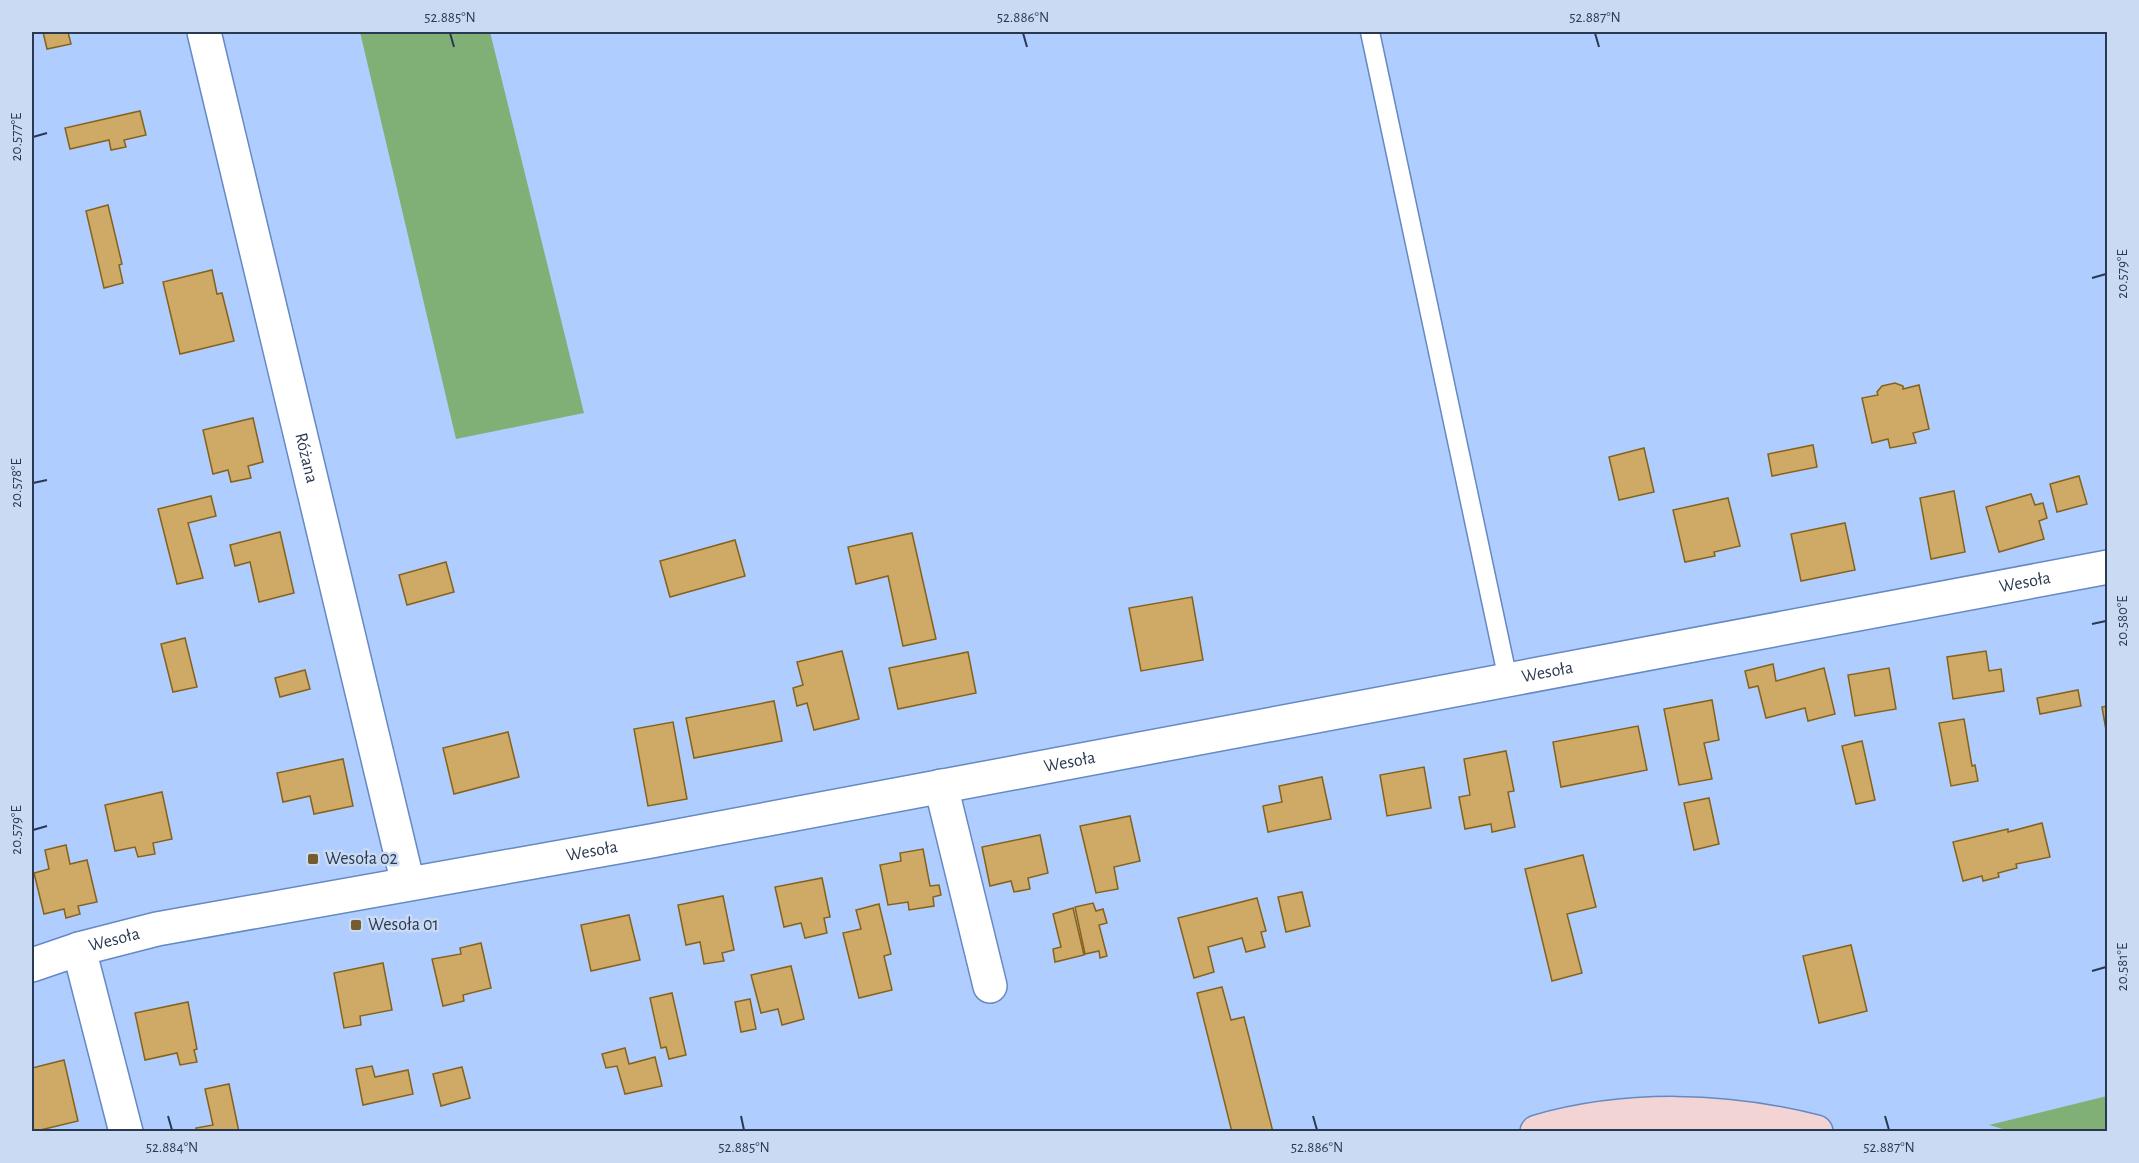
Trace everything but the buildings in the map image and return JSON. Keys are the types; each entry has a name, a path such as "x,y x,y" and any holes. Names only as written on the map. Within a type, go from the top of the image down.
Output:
{"main road":[{"path":"1537,1131 1558,1125 1627,1124 1699,1113 1784,1124 1816,1131"}],"street":[{"name":"Różana","path":"204,32 408,884"},
{"name":"Wesoła","path":"32,965 79,949 157,929 941,786 2108,567"},
{"path":"941,786 990,986"},
{"path":"79,949 126,1131"}],"lane":[{"path":"1370,32 1508,680"}],"green space":[{"path":"360,32 490,32 584,413 456,439"},
{"path":"2107,1096 2107,1131 2010,1131 1989,1125"}],"place":[{"name":"Wesoła 02","path":"313,859"},
{"name":"Wesoła 01","path":"356,925"}]}
